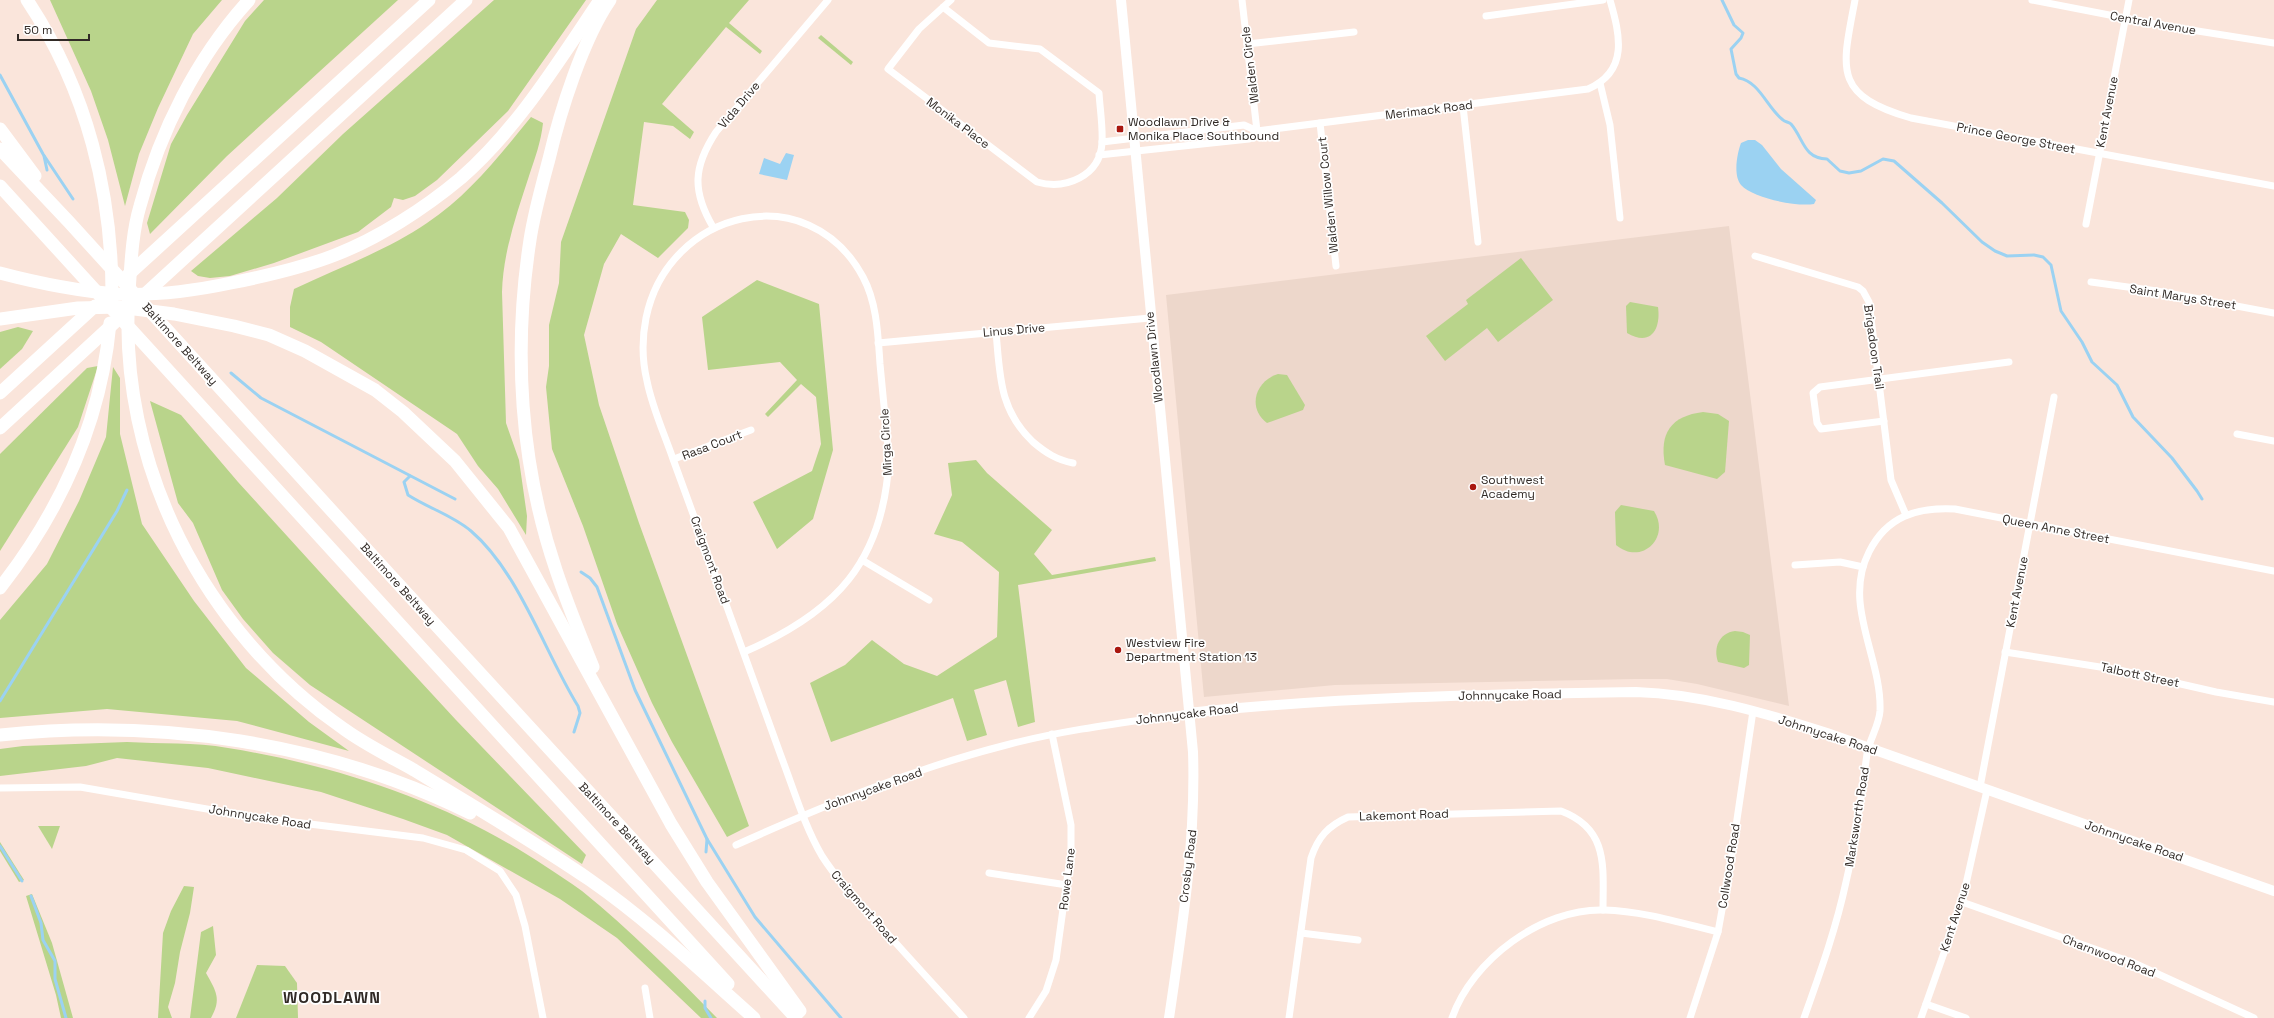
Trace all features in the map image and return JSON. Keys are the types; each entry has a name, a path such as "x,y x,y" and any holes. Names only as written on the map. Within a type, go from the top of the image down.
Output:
{"highway":[{"path":"0,588 28,550 62,494 87,432 99,394 107,354 112,281 109,223 102,179 76,92 55,45 27,0"},
{"path":"249,0 203,60 162,140 139,207 132,249 128,310 130,378 134,405 154,481 184,551 206,587 230,621 257,652 284,680 346,731 494,817 590,881 673,945 754,1018"},
{"path":"0,393 429,0"},
{"path":"0,428 466,0"},
{"path":"0,273 53,285 116,294 159,294 199,290 272,274 336,254 368,239 429,202 461,177 499,140 521,114 600,0"},
{"path":"610,0 587,45 555,132 530,238 524,282 521,373 528,453 548,543 571,612 616,727"},
{"path":"0,129 69,222"},
{"name":"Baltimore Beltway","path":"0,149 69,222 796,1018"},
{"path":"0,186 370,594 759,1018"},
{"path":"0,196 102,297"},
{"path":"0,318 78,308 119,307 174,314 234,326 269,335 305,351 375,390 409,417 455,461 509,528 670,824 707,882 805,1018"},
{"path":"0,735 55,732 145,731 228,738 327,760 406,786 447,801 536,845"}],"main road":[{"name":"Woodlawn Drive","path":"1121,0 1150,318 1189,713"},
{"name":"Johnnycake Road","path":"1189,713 1330,700 1636,692 1667,693 1692,697 1753,711 1827,733 2274,891"},
{"name":"Crosby Road","path":"1169,1018 1193,837 1195,795 1189,713"}],"street":[{"name":"Vida Drive","path":"713,228 704,212 697,187 697,174 707,147 716,132 828,0"},
{"name":"Monika Place","path":"951,0 920,29 888,69 1037,182 1056,185 1076,180 1088,173 1099,155 1102,145"},
{"name":"Walden Circle","path":"1242,0 1257,130"},
{"path":"1486,16 1603,0"},
{"path":"1610,0 1618,29 1619,50 1611,72 1600,83 1610,125 1620,218"},
{"name":"Prince George Street","path":"1855,0 1845,61 1847,74 1862,97 1875,105 1911,118 2274,186"},
{"name":"Central Avenue","path":"2032,0 2126,18 2274,43"},
{"name":"Kent Avenue","path":"2086,224 2129,0"},
{"path":"943,8 989,43 1040,49 1098,93 1102,145"},
{"path":"1247,44 1354,32"},
{"name":"Merimack Road","path":"1102,145 1134,138 1244,125 1257,130 1463,106 1581,91 1600,83"},
{"path":"1463,106 1478,242"},
{"name":"Walden Willow Court","path":"1320,123 1336,266"},
{"name":"Merimack Road","path":"1099,155 1249,140 1257,130"},
{"name":"Craigmont Road","path":"857,267 846,253 822,233 795,220 780,216 761,216 744,218 713,228 692,242 672,260 661,276 646,317 644,339 646,379 803,815 820,852 843,885 964,1018"},
{"name":"Brigadoon Trail","path":"1755,256 1858,287 1863,291 1869,302 1891,480 1906,514"},
{"name":"Mirga Circle","path":"744,652 779,637 815,614 848,581 862,560 878,524 888,480 889,458 872,296 857,267"},
{"name":"Saint Marys Street","path":"2091,282 2157,291 2274,313"},
{"name":"Linus Drive","path":"878,343 1150,318"},
{"path":"996,332 1002,389 1012,416 1020,428 1041,449 1057,458 1073,463"},
{"path":"1884,421 1821,429 1817,423 1813,397 1816,389 1820,387 1879,378 2009,362"},
{"name":"Kent Avenue","path":"1921,1018 1962,902 1984,788 2005,652 2054,398"},
{"name":"Rasa Court","path":"674,459 751,430"},
{"path":"2237,434 2274,441"},
{"name":"Queen Anne Street","path":"1863,567 1868,552 1880,535 1894,522 1906,514 1919,510 1955,509 2274,571"},
{"path":"862,560 929,600"},
{"path":"1794,565 1840,562 1863,567"},
{"name":"Marksworth Road","path":"1804,1018 1831,940 1846,884 1868,748 1880,712 1878,692 1859,599 1859,583 1863,567"},
{"name":"Talbott Street","path":"2005,652 2119,670 2216,692 2274,702"},
{"name":"Collwood Road","path":"1690,1018 1718,932 1731,860 1753,711"},
{"name":"Johnnycake Road","path":"736,845 803,815 908,775 1010,744 1052,734 1189,713"},
{"name":"Rowe Lane","path":"1030,1018 1046,991 1052,974 1067,885 1071,851 1071,825 1052,734"},
{"name":"Johnnycake Road","path":"0,788 80,787 254,818 423,838 466,850 489,862 509,882 516,895 525,926 543,1018"},
{"name":"Lakemont Road","path":"1289,1018 1311,858 1315,846 1329,828 1348,817 1547,811 1561,811 1572,815 1590,830 1600,848 1603,858 1603,910"},
{"path":"989,873 1067,885"},
{"name":"Charnwood Road","path":"1962,902 2134,963 2254,1018"},
{"path":"1452,1018 1464,992 1476,976 1505,947 1544,923 1581,912 1603,910 1652,916 1718,932"},
{"path":"1301,933 1358,940"},
{"path":"645,988 650,1018"},
{"path":"1926,1004 1966,1018"}],"shaded area":[{"name":"Southwest Academy","path":"1729,226 1789,706 1697,684 1667,679 1335,685 1204,697 1166,295"}],"green space":[{"path":"50,0 222,0 193,34 158,108 139,154 125,206 108,140 91,91"},
{"path":"264,0 398,0 227,156 150,234 147,223 171,144 187,115 245,21"},
{"path":"494,0 586,0 508,111 437,180 415,196 403,200 394,198 391,207 358,232 274,263 230,276 210,278 198,276 191,271 277,198 343,134"},
{"path":"657,0 749,0 729,23 762,51 760,54 726,27 662,104 694,132 690,139 673,126 644,122 633,205 685,212 689,220 688,228 658,258 621,234 604,264 584,335 599,405 639,523 749,826 727,837 672,742 652,703 617,624 583,526 552,449 546,387 549,366 549,325 559,283 561,242 636,29"},
{"path":"821,35 853,62 851,65 818,38"},
{"path":"531,117 543,123 542,130 538,150 511,233 505,262 502,292 506,423 519,460 527,516 526,535 498,489 478,466 457,434 321,342 290,327 290,307 294,289 362,259 395,242 427,223 442,212 457,200 483,174"},
{"path":"1521,258 1553,300 1498,342 1487,328 1445,361 1426,336 1468,304 1466,300"},
{"path":"757,280 819,304 833,450 813,519 777,549 753,502 812,471 821,444 816,397 801,384 768,417 765,414 797,380 780,362 708,370 702,317"},
{"path":"1630,302 1658,307 1658,322 1653,334 1642,338 1635,337 1627,333 1626,306"},
{"path":"18,327 33,331 22,349 0,369 0,332"},
{"path":"98,366 78,427 0,551 0,454 87,368"},
{"path":"113,367 120,378 120,434 142,524 194,601 246,668 309,722 349,751 237,721 107,709 0,718 0,620 47,564 79,501 106,437"},
{"path":"1278,374 1287,375 1305,405 1303,410 1267,423 1257,410 1256,396 1264,382"},
{"path":"150,401 181,415 238,482 338,592 456,720 586,855 582,864 310,685 273,653 243,619 222,590 193,523 178,503"},
{"path":"1703,412 1718,414 1729,421 1725,472 1717,479 1665,465 1664,444 1666,435 1670,428 1675,422 1683,417"},
{"path":"976,460 987,473 1052,530 1034,554 1052,575 1155,557 1156,561 1018,585 1035,722 1018,727 1006,680 974,690 987,735 967,741 953,698 831,742 810,683 845,665 872,640 904,664 937,676 997,637 999,572 962,542 934,534 952,495 948,463"},
{"path":"1621,505 1654,511 1658,521 1659,531 1651,546 1643,551 1626,551 1616,545 1615,512"},
{"path":"1735,631 1750,635 1749,665 1744,668 1718,662 1716,652 1721,638 1729,632"},
{"path":"127,742 216,746 270,756 311,765 352,777 393,790 433,806 509,844 582,891 634,937 717,1018 701,1018 617,938 560,899 447,835 403,819 321,792 208,768 117,758 86,766 0,776 0,749 23,746"},
{"path":"38,826 60,826 52,849"},
{"path":"0,842 24,880 19,882 0,851"},
{"path":"184,886 194,887 175,983 168,1007 172,1018 158,1018 163,933 171,911"},
{"path":"32,894 52,943 73,1018 61,1018 56,995 26,896"},
{"path":"213,926 216,955 206,973 215,990 217,1000 216,1005 211,1018 190,1018 201,932"},
{"path":"257,965 285,966 297,983 298,1018 236,1018"}],"water":[{"path":"1748,140 1755,140 1762,145 1781,169 1816,200 1814,204 1806,205 1786,203 1765,198 1747,190 1741,185 1736,170 1737,158 1741,143"},
{"path":"786,153 794,155 787,180 759,174 764,158 780,164"}],"waterway":[{"path":"1722,0 1734,25 1743,33 1741,38 1731,49 1736,74 1739,78 1746,80 1758,90 1777,115 1784,121 1791,124 1808,151 1819,158 1827,159 1840,171 1849,173 1861,171 1883,159 1894,161 1942,203 1982,242 1995,251 2007,256 2034,255 2043,257 2051,265 2061,311 2082,342 2092,362 2117,385 2133,417 2172,458 2202,499"},
{"path":"0,75 43,154 73,199"},
{"path":"44,156 47,170"},
{"path":"231,373 261,398 455,499"},
{"path":"410,476 404,482 408,495 464,525 488,548 503,568 517,590 578,706 580,713 574,732"},
{"path":"0,701 117,511 127,490"},
{"path":"581,572 590,578 597,587 635,690 707,839 706,852"},
{"path":"707,839 755,917 841,1018"},
{"path":"0,846 22,881"},
{"path":"31,896 41,923 43,940 55,961 55,979 66,1018"},
{"path":"705,1001 705,1008 711,1018"}],"place":[{"name":"Woodlawn Drive & Monika Place Southbound","path":"1120,129"},
{"name":"Southwest Academy","path":"1473,487"},
{"name":"Westview Fire Department Station 13","path":"1118,650"}],"district":[{"name":"WOODLAWN","path":"332,997"}]}
